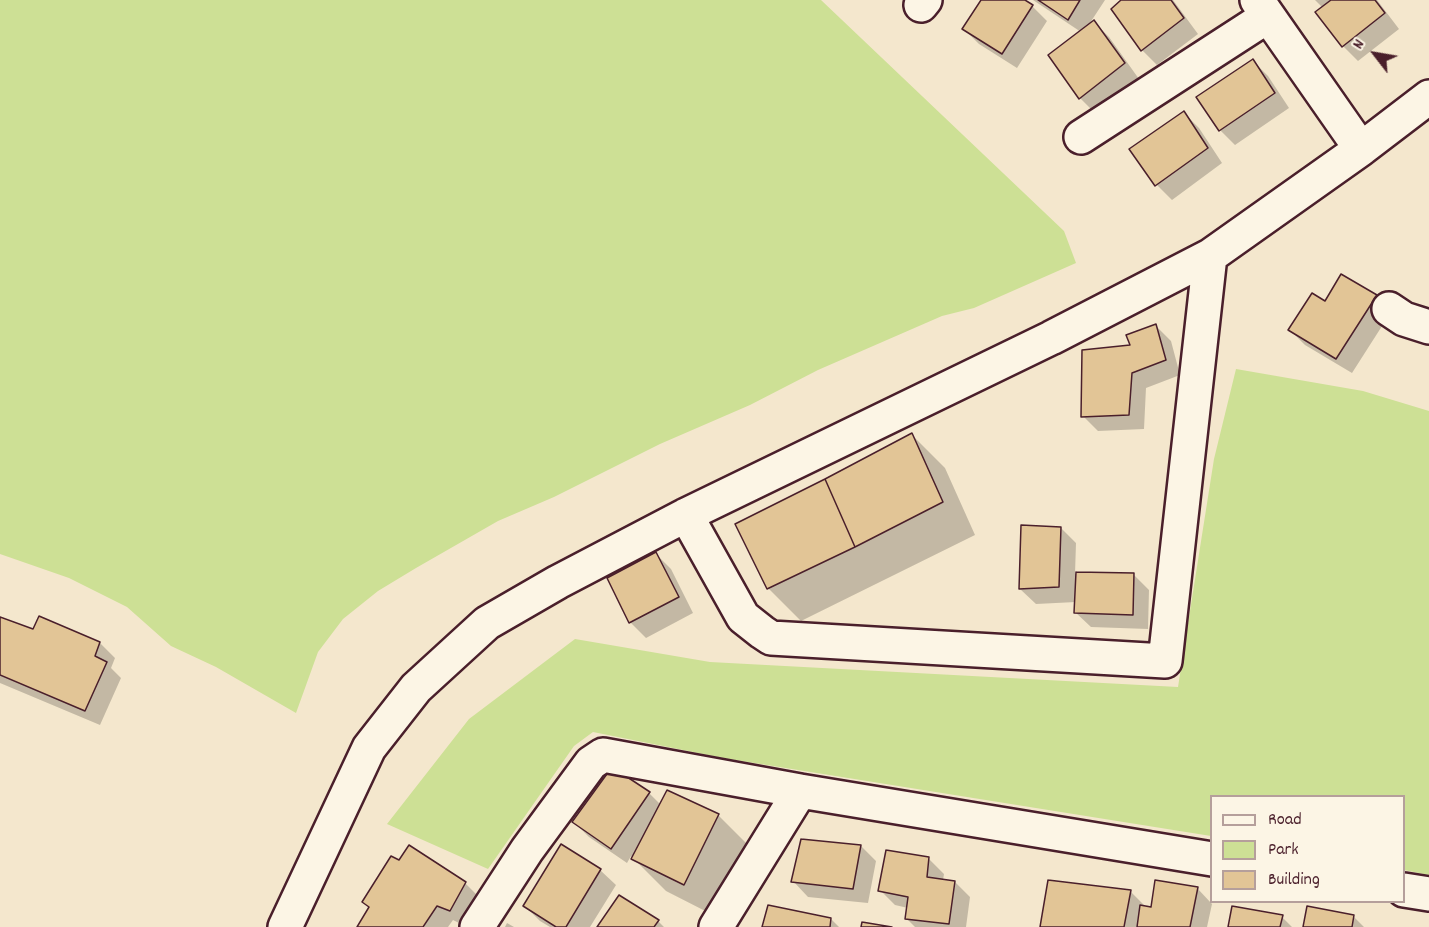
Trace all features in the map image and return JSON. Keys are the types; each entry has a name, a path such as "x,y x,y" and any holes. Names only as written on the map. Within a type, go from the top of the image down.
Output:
{"street":[{"path":"1081,137 1262,8 1361,148"},
{"path":"285,927 369,748 416,688 487,623 558,582 686,515 1051,338 1210,256 1429,97"},
{"path":"686,515 743,617 771,638 1165,661 1210,256"},
{"path":"1389,309 1404,319 1429,327"},
{"path":"477,927 552,815 591,763 603,755 800,791 1210,859"},
{"path":"716,927 800,791"},
{"path":"1405,890 1429,894"}],"green space":[{"path":"0,0 821,0 1064,231 1076,263 974,308 942,316 818,370 750,405 660,444 554,497 498,521 416,568 378,591 343,619 318,652 296,713 216,667 171,646 127,607 69,578 0,554"},
{"path":"1236,369 1363,391 1429,411 1429,875 1405,870 1405,795 1210,795 1210,836 723,758 593,732 574,746 488,869 387,824 469,719 575,639 710,662 1178,687 1214,459"}],"building":[{"path":"981,0 1025,0 1033,5 1002,54 962,29"},
{"path":"1038,0 1080,0 1068,20"},
{"path":"1121,0 1171,0 1184,18 1141,51 1111,9"},
{"path":"1331,0 1375,0 1385,13 1342,47 1315,12"},
{"path":"1094,20 1125,63 1079,99 1048,55"},
{"path":"1253,59 1275,93 1219,131 1196,97"},
{"path":"1184,111 1208,148 1155,186 1129,149"},
{"path":"1341,274 1377,295 1336,359 1288,330 1312,293 1325,301"},
{"path":"1156,324 1166,360 1132,373 1129,415 1081,417 1082,350 1130,345 1126,335"},
{"path":"912,433 943,502 855,547 825,479"},
{"path":"825,479 855,547 767,589 735,524"},
{"path":"1021,525 1061,527 1059,587 1019,589"},
{"path":"656,552 679,597 629,623 607,578"},
{"path":"1076,572 1134,573 1133,615 1074,613"},
{"path":"39,616 100,642 95,656 107,662 85,711 0,675 0,617 33,629"},
{"path":"612,767 650,792 611,849 572,822"},
{"path":"667,790 719,814 684,885 631,859"},
{"path":"801,839 861,845 853,889 791,882"},
{"path":"561,844 601,869 566,927 556,927 523,906"},
{"path":"409,845 466,882 450,911 437,906 423,927 357,927 369,907 362,902 391,856 399,860"},
{"path":"886,850 929,857 927,877 955,881 949,924 905,919 908,897 878,891"},
{"path":"1048,880 1131,890 1124,927 1040,927"},
{"path":"1155,880 1198,887 1190,927 1137,927 1140,905 1151,907"},
{"path":"619,895 659,920 654,927 597,927"},
{"path":"768,905 831,918 830,927 762,927"},
{"path":"1232,906 1283,915 1280,927 1228,927"},
{"path":"1307,906 1354,915 1352,927 1303,927"},
{"path":"862,922 892,927 861,927"}]}
